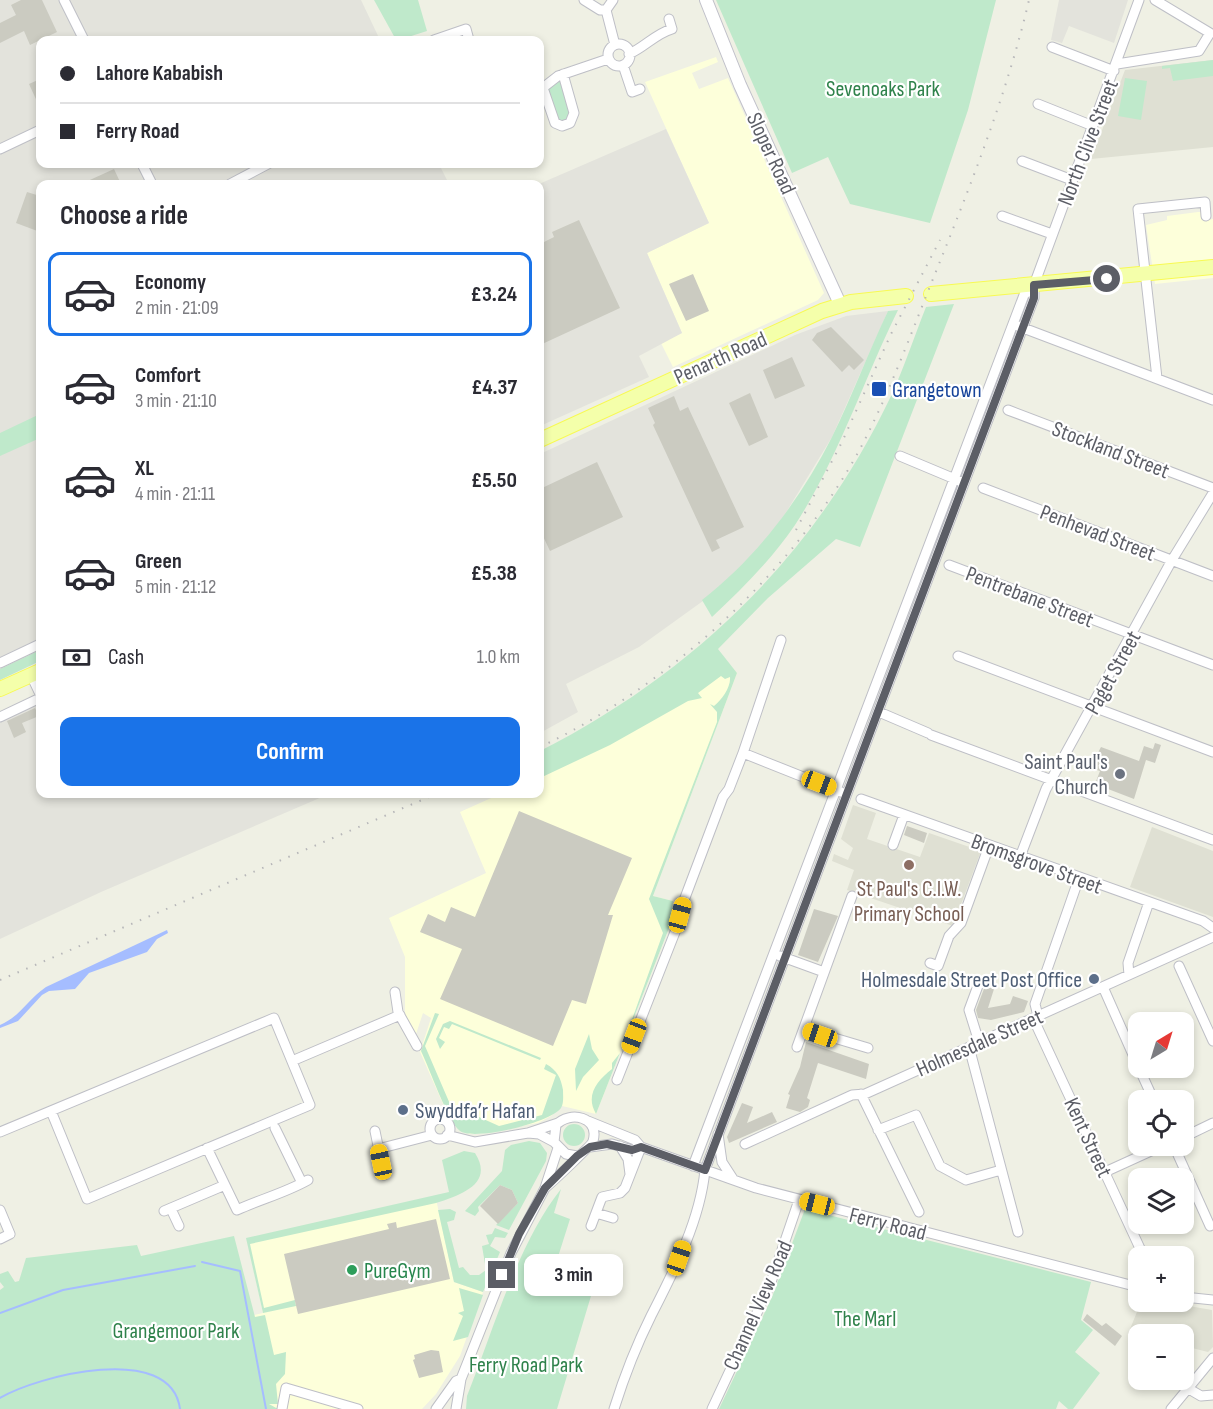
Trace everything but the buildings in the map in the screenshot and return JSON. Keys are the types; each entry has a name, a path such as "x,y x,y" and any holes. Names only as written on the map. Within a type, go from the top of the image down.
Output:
{"main road":[{"name":"Penarth Road","path":"544,438 840,304 1213,267"},
{"path":"0,689 36,673"}],"street":[{"path":"64,0 82,36"},
{"path":"584,0 600,10 606,10"},
{"path":"606,10 614,0"},
{"name":"Sloper Road","path":"706,0 740,85 840,304"},
{"name":"North Clive Street","path":"960,481 1018,326 1034,298 1034,285 1139,0"},
{"path":"1052,47 1115,68 1196,54 1210,33 1155,0"},
{"path":"606,10 615,45"},
{"path":"640,89 632,92 623,65 629,54 646,46 659,33 672,29 669,20"},
{"path":"447,36 466,30 468,36"},
{"path":"608,59 610,49 615,45 623,46 629,54"},
{"path":"608,59 614,65 623,65"},
{"path":"544,88 563,74 608,59"},
{"path":"544,94 555,123 562,126 570,123 574,113 563,74"},
{"path":"1038,104 1093,126"},
{"path":"0,149 36,132"},
{"path":"1022,161 1072,180"},
{"path":"238,180 260,168"},
{"path":"1157,378 1138,209 1204,198 1206,216"},
{"path":"1002,216 1052,234"},
{"path":"1018,326 1213,400"},
{"name":"Stockland Street","path":"1008,410 1213,488"},
{"path":"900,456 960,481"},
{"path":"693,1166 775,954 842,792 879,712 960,481"},
{"path":"614,1409 626,1371 674,1272 702,1193 705,1170 718,1134 784,958 842,792 960,481"},
{"name":"Penhevad Street","path":"983,488 1213,576"},
{"name":"Paget Street","path":"1020,857 1051,780 1172,560 1213,493"},
{"name":"Pentrebane Street","path":"949,565 1213,665"},
{"path":"617,1080 677,927 683,903 723,797 729,789 743,753 781,640"},
{"path":"0,663 36,646"},
{"path":"958,656 1213,752"},
{"path":"0,717 36,698"},
{"path":"879,712 929,734 1213,840"},
{"path":"743,753 842,792"},
{"name":"Bromsgrove Street","path":"861,799 1203,921 1213,928"},
{"path":"893,845 904,815"},
{"path":"930,963 938,966 949,936 961,923 989,846"},
{"path":"1036,1017 1036,1001 1079,878"},
{"path":"797,1047 852,896"},
{"path":"1129,975 1128,963 1149,902"},
{"name":"Holmesdale Street","path":"745,1144 852,1095 861,1094 969,1047 1213,937"},
{"path":"775,954 824,972"},
{"path":"1179,966 1213,1041"},
{"path":"979,983 969,1010 979,1042"},
{"path":"1103,987 1128,1043"},
{"path":"395,992 400,1015 417,1046"},
{"path":"292,1061 400,1015"},
{"name":"Kent Street","path":"1036,1017 1139,1246"},
{"path":"0,1132 274,1018 310,1105 87,1198 51,1112"},
{"path":"804,1029 868,1048"},
{"path":"969,1047 1018,1232"},
{"path":"861,1094 919,1212"},
{"name":"Ferry Road","path":"447,1135 475,1142 528,1133 558,1123 567,1116 575,1115 635,1140 641,1147 735,1181 799,1200 1128,1284"},
{"path":"878,1130 916,1115 940,1166 966,1180 1001,1170"},
{"path":"378,1149 432,1136 441,1139 447,1135 448,1124 439,1119 430,1126 432,1136"},
{"path":"545,1188 577,1156 590,1147 594,1133 588,1121"},
{"path":"456,1409 461,1379 511,1253 545,1188 556,1145 554,1131 558,1123"},
{"path":"1194,1132 1213,1123"},
{"path":"207,1148 237,1210 268,1195 283,1194 305,1182 275,1128"},
{"path":"375,1131 384,1175"},
{"path":"528,1133 539,1134 566,1154 577,1156"},
{"path":"718,1134 724,1167 735,1181"},
{"name":"Ferry Road","path":"590,1147 607,1144 632,1150 641,1147"},
{"path":"620,1146 627,1159 630,1174"},
{"path":"591,1227 602,1197 623,1191 641,1147"},
{"path":"1105,1172 1140,1156"},
{"path":"1178,1156 1210,1226"},
{"path":"179,1226 168,1210 225,1185"},
{"name":"Channel View Road","path":"712,1409 770,1285 799,1200"},
{"path":"0,1210 10,1234 0,1239"},
{"path":"596,1213 612,1218"},
{"path":"1194,1298 1213,1300"},
{"path":"1194,1383 1213,1358"},
{"path":"436,1409 456,1382 461,1379"},
{"path":"282,1409 286,1388 358,1409"},
{"path":"1171,1409 1188,1390"},
{"path":"1191,1390 1201,1396 1213,1395"}],"shaded area":[{"path":"0,0 361,0 378,36 36,36 36,168 441,168 447,180 36,180 36,643 0,660"},
{"path":"1059,0 1128,0 1114,43 1069,26 1062,43 1051,40"},
{"path":"716,57 718,62 692,73 699,89 728,78 824,293 818,300 673,367 661,343 682,333 647,253 709,223 645,82"},
{"path":"1213,60 1213,147 1091,159 1125,70"},
{"path":"666,129 709,223 647,253 682,333 639,356 649,377 544,424 544,182"},
{"path":"1202,212 1203,221 1213,219 1213,278 1155,284 1146,225 1167,220 1167,216"},
{"path":"888,311 832,437 768,542 721,588 639,647 566,684 578,712 544,731 544,452 795,335 846,316"},
{"path":"730,665 737,673 653,896 673,901 671,923 596,1114 562,1106 551,1116 538,1123 471,1134 460,1131 447,1113 420,1052 431,1018 423,1013 416,1034 405,1014 405,957 389,918 486,873 460,812 491,798 544,798 544,773"},
{"path":"36,704 36,798 320,798 101,892 0,939 0,721"},
{"name":"St Paul's C.I.W. Primary School","path":"853,805 876,813 867,839 920,857 929,833 981,851 953,926 847,890 854,870 832,861 834,854 848,860 853,848 841,839"},
{"path":"1152,827 1213,851 1213,917 1130,887"},
{"path":"436,1199 454,1282 483,1292 460,1356 436,1394 422,1409 269,1409 254,1315 263,1313 247,1240"},
{"path":"1194,1307 1212,1310 1213,1347 1208,1352 1194,1348 1194,1324 1132,1324 1137,1312 1194,1312"}],"green space":[{"path":"374,0 418,0 427,31 411,36 394,36"},
{"name":"Sevenoaks Park","path":"716,0 996,0 968,110 930,223 850,204 828,157 792,173"},
{"path":"1213,60 1213,76 1173,81 1170,68 1162,69 1162,66"},
{"path":"558,76 574,117 558,125 544,87"},
{"path":"1125,78 1147,81 1141,120 1118,116"},
{"path":"954,304 860,547 836,539 768,598 718,649 737,673 653,896 673,901 671,923 620,1052 663,933 649,899 717,722 717,712 710,704 714,706 723,697 730,677 725,679 721,676 698,693 702,698 688,701 610,745 544,776 544,749 597,720 650,684 699,646 746,603 788,557 826,507 861,453 896,385 926,307"},
{"path":"898,310 837,447 795,525 766,562 712,617 702,600 759,546 806,483 832,437 888,311"},
{"path":"36,416 36,440 0,456 0,433"},
{"path":"36,652 36,663 0,680 0,669"},
{"path":"435,1013 439,1014 425,1046 450,1104 499,1126 542,1115 556,1075 544,1069 546,1064 556,1072 561,1082 563,1104 561,1108 543,1119 512,1129 480,1134 460,1131 444,1106 421,1051"},
{"path":"450,1021 541,1058 540,1060 452,1024 449,1029 444,1027 439,1038 445,1042 440,1049 436,1039 443,1024"},
{"path":"589,1034 592,1049 599,1060 583,1077 576,1091 575,1069"},
{"path":"620,1053 596,1114 592,1101 594,1089 612,1069 612,1063"},
{"path":"574,1124 582,1127 585,1135 582,1143 574,1146 566,1143 563,1135 566,1127"},
{"path":"529,1141 540,1143 547,1153 546,1161 509,1230 496,1225 518,1203 512,1190 500,1185 478,1207 479,1211 475,1216 465,1211 502,1171 505,1150 511,1145"},
{"path":"464,1151 475,1153 481,1172 473,1186 456,1196 436,1203 250,1244 264,1308 295,1300 296,1306 263,1313 246,1238 449,1192 442,1160"},
{"name":"Ferry Road Park","path":"561,1189 554,1213 570,1219 557,1260 597,1276 557,1409 466,1409 467,1396 519,1261 546,1211"},
{"path":"450,1209 456,1212 454,1220 447,1222 459,1268 463,1267 470,1275 479,1275 486,1270 482,1246 489,1244 486,1235 492,1234 495,1228 508,1233 505,1238 495,1237 490,1246 500,1252 483,1292 454,1282 438,1210"},
{"name":"The Marl","path":"805,1209 1091,1282 1081,1320 1093,1330 1075,1352 1100,1373 1073,1409 1068,1409 1059,1401 1056,1409 719,1409 772,1297"},
{"name":"Grangemoor Park","path":"234,1236 255,1317 265,1315 274,1355 286,1352 285,1374 276,1384 278,1404 269,1404 278,1409 0,1409 0,1290 4,1287 0,1282 0,1274 8,1271 15,1282 19,1281 26,1258 137,1245 141,1256"},
{"path":"459,1288 483,1295 468,1337 453,1341 463,1316 458,1313 464,1311"}],"water":[{"path":"167,930 168,933 157,939 147,952 89,973 75,989 49,991 42,995 18,1021 0,1028 0,1025 14,1017 46,987"}],"waterway":[{"path":"202,1262 240,1271 266,1409"},
{"path":"0,1313 63,1290 195,1266"},
{"path":"0,1398 18,1389 71,1374 100,1370 129,1370 153,1376 171,1388 180,1409"}],"railway":[{"path":"544,745 588,722 680,659 763,581 800,538 833,493 861,447 883,402 952,232 1000,101 1029,0"},
{"path":"796,530 842,442 891,334 940,240"},
{"path":"0,980 427,798"}],"place":[{"name":"Grangetown","path":"879,389"},
{"name":"Saint Paul's Church","path":"1120,774"},
{"name":"St Paul's C.I.W. Primary School","path":"909,865"},
{"name":"Holmesdale Street Post Office","path":"1094,979"},
{"name":"Swyddfa’r Hafan","path":"403,1110"},
{"name":"PureGym","path":"352,1270"}],"route":[{"path":"502,1275 519,1234 545,1188 554,1182 577,1156 590,1147 612,1144 632,1150 641,1147 705,1170 1034,298 1034,285 1107,279"}]}
